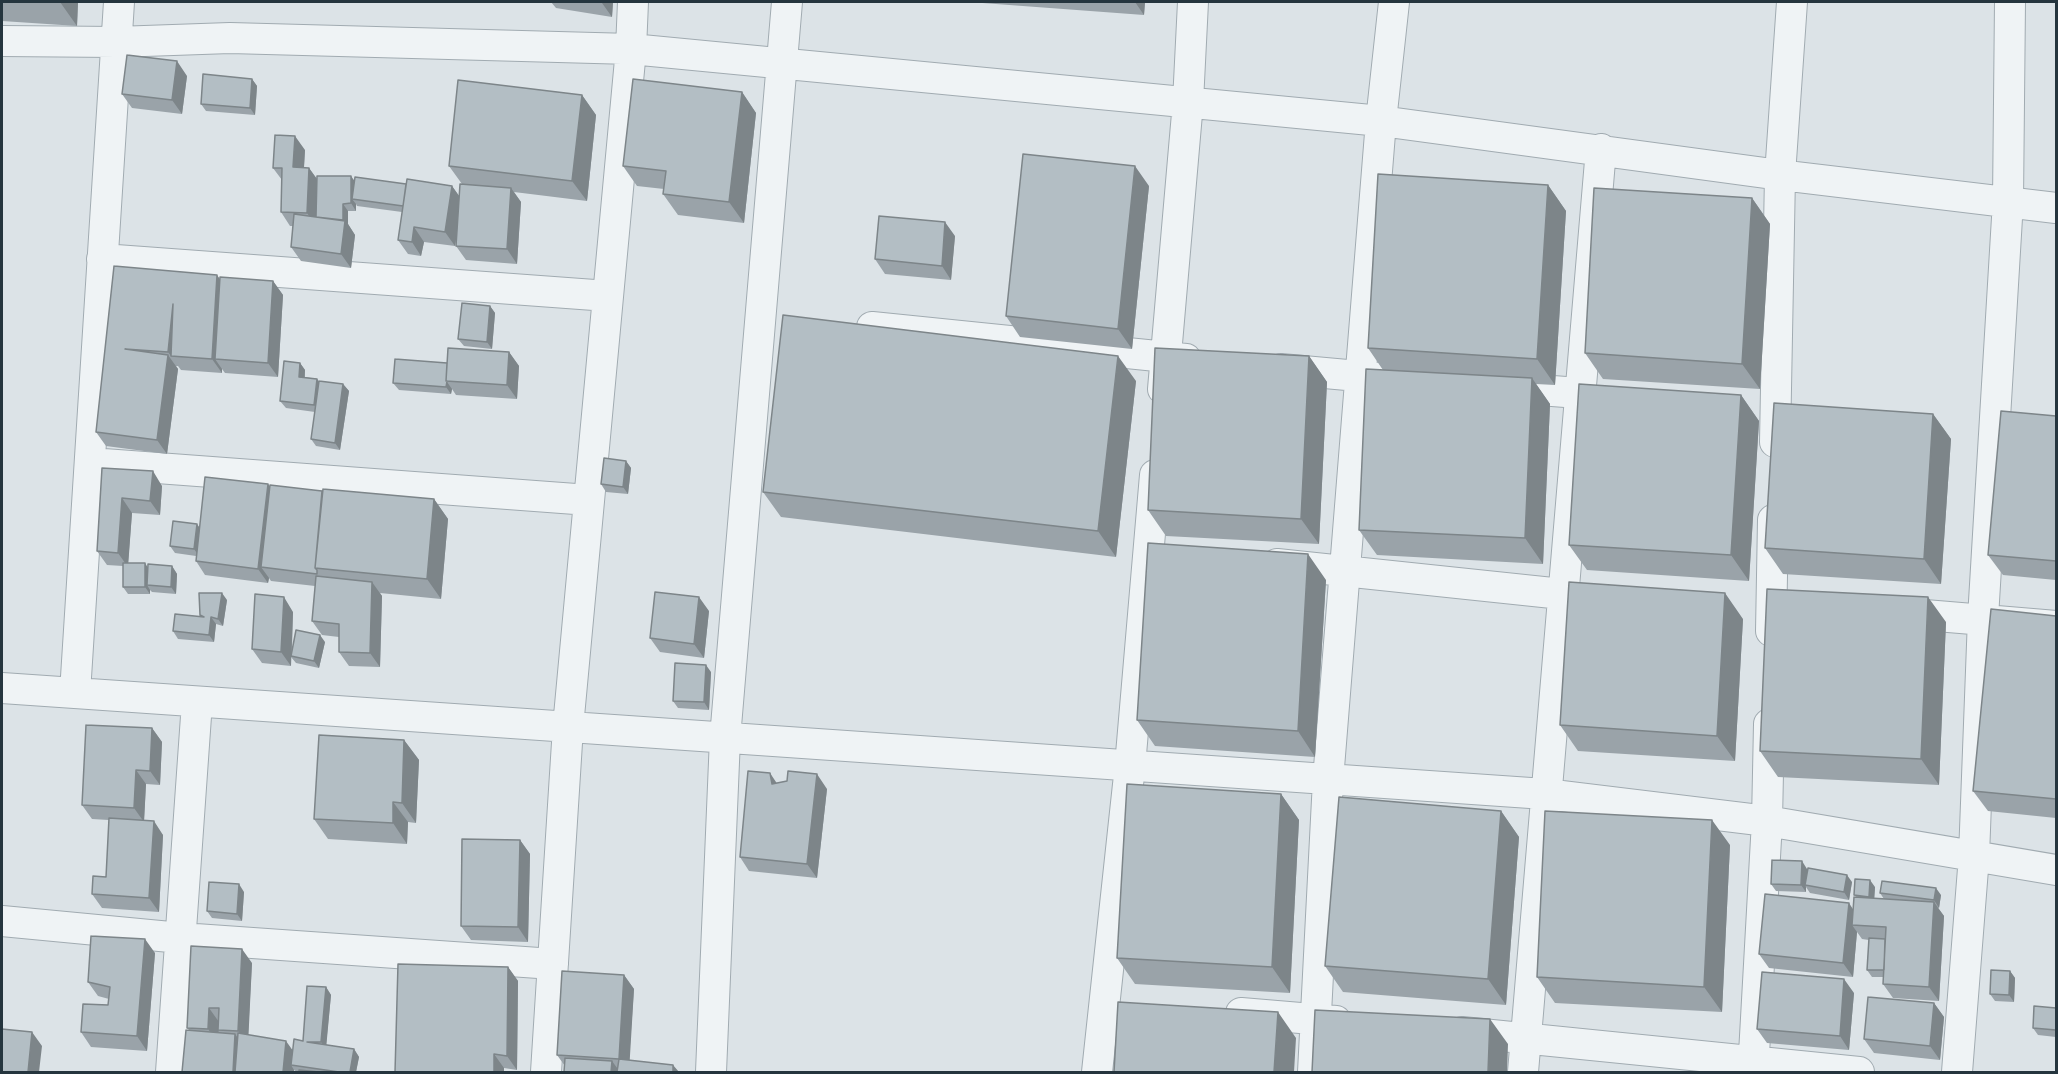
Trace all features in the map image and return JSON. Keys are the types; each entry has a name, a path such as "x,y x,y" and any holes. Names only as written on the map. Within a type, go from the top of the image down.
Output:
{"street":[{"path":"75,693 119,2"},
{"path":"546,1072 568,727 631,49 633,2"},
{"path":"711,1072 725,738 774,316 787,2"},
{"path":"1161,415 1188,102 1193,2"},
{"path":"1313,1072 1328,780 1381,121 1394,2"},
{"path":"1771,662 1784,605 1774,485 1780,175 1791,2"},
{"path":"1957,1072 1974,856 1983,618 2008,201 2010,2"},
{"path":"2,41 117,42 230,38 631,49 1381,121 1780,175 2056,208"},
{"path":"1523,1072 1601,149"},
{"path":"102,259 608,296"},
{"path":"845,324 1212,362"},
{"path":"1257,366 1406,380"},
{"path":"1475,386 1579,393"},
{"path":"1097,1072 1116,1003 1130,766 1160,555 1158,450"},
{"path":"90,463 589,500"},
{"path":"1252,562 1345,569 1562,594"},
{"path":"1877,612 1983,618 2056,626"},
{"path":"2,688 1545,794 1767,821 2056,870"},
{"path":"1753,1068 1767,821 1770,696"},
{"path":"171,1072 197,702"},
{"path":"2,921 181,938 553,964"},
{"path":"1210,1011 1362,1023"},
{"path":"1432,1030 1526,1038 1753,1068 1859,1072"}],"building":[{"path":"127,55 177,61 172,100 122,94"},
{"path":"203,74 252,79 250,108 201,104"},
{"path":"633,79 742,92 729,202 663,194 666,171 623,166"},
{"path":"458,80 582,95 572,181 449,166"},
{"path":"275,135 295,136 293,167 309,168 307,213 281,212 282,168 273,168"},
{"path":"1023,154 1135,166 1118,329 1006,316"},
{"path":"1378,174 1548,185 1537,359 1368,348"},
{"path":"317,176 351,176 351,203 343,204 343,220 316,217"},
{"path":"355,177 406,184 403,206 352,199"},
{"path":"407,179 452,186 445,232 414,227 412,242 398,240"},
{"path":"460,184 511,188 507,249 456,246"},
{"path":"1594,188 1752,198 1742,364 1585,353"},
{"path":"294,214 345,221 341,254 291,247"},
{"path":"879,216 945,222 942,266 875,259"},
{"path":"114,266 217,275 212,359 171,356 173,304 168,352 125,349 168,355 157,440 96,432"},
{"path":"220,277 273,281 268,363 215,359"},
{"path":"462,303 490,306 487,342 458,339"},
{"path":"783,315 1118,356 1098,531 763,492"},
{"path":"448,348 509,352 507,385 446,381"},
{"path":"1155,348 1309,356 1301,519 1148,510"},
{"path":"395,359 447,363 446,387 393,383"},
{"path":"284,361 300,363 299,377 317,379 314,405 280,401"},
{"path":"1366,369 1532,378 1525,538 1359,530"},
{"path":"319,381 343,384 335,443 311,439"},
{"path":"1579,384 1741,395 1731,555 1569,545"},
{"path":"1774,403 1933,414 1924,559 1765,548"},
{"path":"2001,411 2056,416 2056,561 1988,555"},
{"path":"604,458 626,461 623,487 601,484"},
{"path":"102,468 153,471 150,501 122,498 118,553 97,551"},
{"path":"205,477 268,484 258,569 196,561"},
{"path":"270,485 322,491 315,568 317,574 261,567"},
{"path":"323,489 434,499 427,579 315,568"},
{"path":"173,521 197,524 194,549 170,546"},
{"path":"1148,543 1308,554 1298,731 1137,720"},
{"path":"123,563 145,563 145,587 123,587"},
{"path":"148,564 172,566 171,587 147,585"},
{"path":"316,576 372,582 370,653 339,652 339,624 312,621"},
{"path":"1569,582 1725,593 1717,736 1560,725"},
{"path":"1767,589 1928,597 1921,759 1760,751"},
{"path":"655,592 699,597 694,644 650,638"},
{"path":"199,593 222,593 218,619 211,617 209,635 173,631 175,614 204,617 200,615"},
{"path":"255,594 284,597 281,652 252,649"},
{"path":"1991,609 2056,616 2056,799 1973,791"},
{"path":"296,630 320,635 314,661 291,656"},
{"path":"675,663 706,665 704,702 673,701"},
{"path":"86,725 152,728 150,771 136,770 134,808 82,805"},
{"path":"319,735 404,740 402,803 393,802 393,823 314,819"},
{"path":"748,771 770,773 772,784 787,781 788,771 817,774 807,864 740,857"},
{"path":"1127,784 1281,794 1272,967 1117,958"},
{"path":"1339,797 1501,811 1488,979 1325,966"},
{"path":"1545,811 1712,820 1704,987 1537,977"},
{"path":"109,818 154,821 149,898 92,894 93,876 106,877"},
{"path":"462,839 520,840 518,927 461,926"},
{"path":"1772,860 1802,861 1801,885 1771,884"},
{"path":"1808,868 1847,875 1844,892 1805,885"},
{"path":"1855,879 1870,880 1869,897 1854,895"},
{"path":"1882,881 1936,888 1934,900 1880,893"},
{"path":"209,882 239,884 237,914 207,911"},
{"path":"1765,894 1849,903 1843,963 1759,954"},
{"path":"1854,897 1934,902 1929,987 1883,984 1886,927 1852,925"},
{"path":"91,936 145,939 137,1036 81,1032 83,1004 108,1005 110,987 88,982"},
{"path":"1869,938 1885,939 1884,970 1867,970"},
{"path":"191,946 242,949 238,1031 218,1030 219,1008 209,1008 208,1029 187,1028"},
{"path":"398,964 508,967 507,1056 494,1054 494,1072 395,1072"},
{"path":"1991,970 2010,971 2009,995 1990,994"},
{"path":"562,971 624,975 619,1059 557,1055"},
{"path":"1762,972 1844,979 1840,1036 1757,1029"},
{"path":"307,986 326,987 321,1042 307,1042 354,1049 350,1072 291,1065 294,1039 303,1041"},
{"path":"1868,997 1934,1003 1930,1046 1864,1039"},
{"path":"1118,1002 1278,1012 1274,1072 1114,1072"},
{"path":"2034,1006 2056,1008 2056,1030 2033,1028"},
{"path":"1315,1010 1490,1019 1488,1072 1312,1072"},
{"path":"2,1029 32,1032 28,1072 2,1072"},
{"path":"186,1030 235,1034 233,1072 182,1072"},
{"path":"238,1033 286,1041 283,1072 235,1072"},
{"path":"565,1058 612,1061 611,1072 564,1072"},
{"path":"619,1059 673,1065 673,1072 617,1072"}]}
